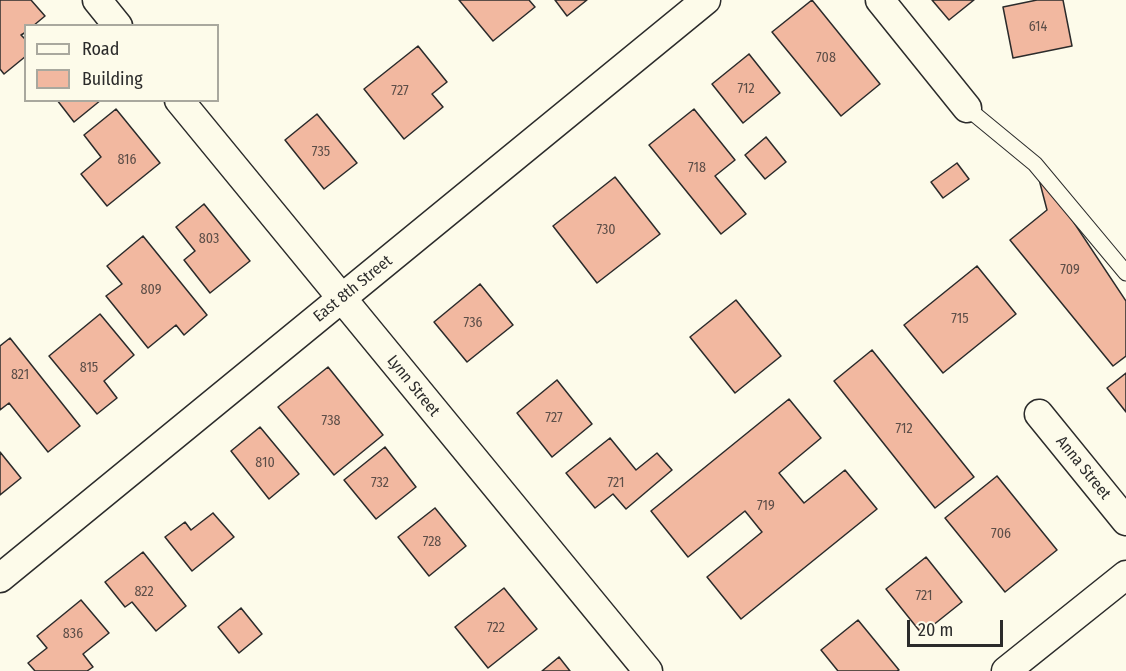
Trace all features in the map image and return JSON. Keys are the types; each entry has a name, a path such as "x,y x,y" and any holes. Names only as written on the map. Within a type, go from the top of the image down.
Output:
{"street":[{"path":"97,0 116,24"},
{"name":"East 8th Street","path":"0,578 706,0"},
{"path":"880,0 967,108"},
{"name":"Lynn Street","path":"181,102 648,671"},
{"name":"Anna Street","path":"1039,414 1126,521"},
{"path":"1006,671 1126,575"}],"lane":[{"path":"967,108 1035,164 1126,273"}],"building":[{"path":"0,0 31,0 45,16 35,24 24,24 24,33 21,35 24,38 24,58 4,74 0,69"},
{"path":"459,0 529,0 535,7 493,41"},
{"path":"555,0 587,0 567,16"},
{"path":"812,0 880,84 841,116 772,32"},
{"path":"932,0 974,0 949,20"},
{"path":"1037,0 1063,0 1072,46 1013,58 1003,7"},
{"path":"418,46 447,82 432,94 443,107 404,139 364,89"},
{"path":"749,54 780,93 743,123 712,84"},
{"path":"59,102 99,102 74,122"},
{"path":"116,109 160,163 107,206 81,174 101,157 84,135"},
{"path":"694,109 735,160 715,176 746,214 721,234 649,145"},
{"path":"317,114 357,163 324,189 285,140"},
{"path":"766,137 786,162 765,179 745,155"},
{"path":"957,163 969,179 943,198 931,182"},
{"path":"1035,164 1126,301 1126,356 1113,366 1010,240 1047,210"},
{"path":"615,177 660,234 597,283 553,226"},
{"path":"204,204 250,261 210,293 184,260 195,251 176,227"},
{"path":"143,236 207,315 184,335 176,325 148,348 106,296 122,284 107,266"},
{"path":"977,266 1016,314 943,373 904,325"},
{"path":"480,284 513,325 467,362 434,322"},
{"path":"736,300 781,356 735,393 690,337"},
{"path":"100,314 134,355 104,381 117,398 97,414 49,356"},
{"path":"10,338 80,426 48,452 9,403 0,410 0,346"},
{"path":"872,350 974,477 935,508 834,381"},
{"path":"328,367 383,435 334,475 278,407"},
{"path":"1126,373 1126,412 1107,388"},
{"path":"557,380 592,424 552,457 517,413"},
{"path":"789,399 821,438 779,473 804,503 845,470 877,509 741,619 707,577 762,532 745,511 688,557 651,511"},
{"path":"260,427 299,474 269,499 231,451"},
{"path":"610,438 636,470 657,453 672,470 626,509 613,494 595,508 566,473"},
{"path":"385,447 416,487 376,519 344,480"},
{"path":"0,452 21,478 0,495"},
{"path":"997,476 1057,550 1005,592 945,518"},
{"path":"435,508 466,546 429,576 398,537"},
{"path":"213,513 234,537 192,571 165,537 185,522 191,530"},
{"path":"143,552 186,606 156,631 132,602 125,607 105,582"},
{"path":"926,557 962,602 922,634 886,589"},
{"path":"504,588 537,629 488,668 455,627"},
{"path":"81,600 109,633 83,654 93,667 87,671 35,671 28,663 47,648 37,636"},
{"path":"241,608 262,634 239,653 218,627"},
{"path":"858,620 899,670 838,671 821,650"},
{"path":"559,657 570,671 542,671"}]}
